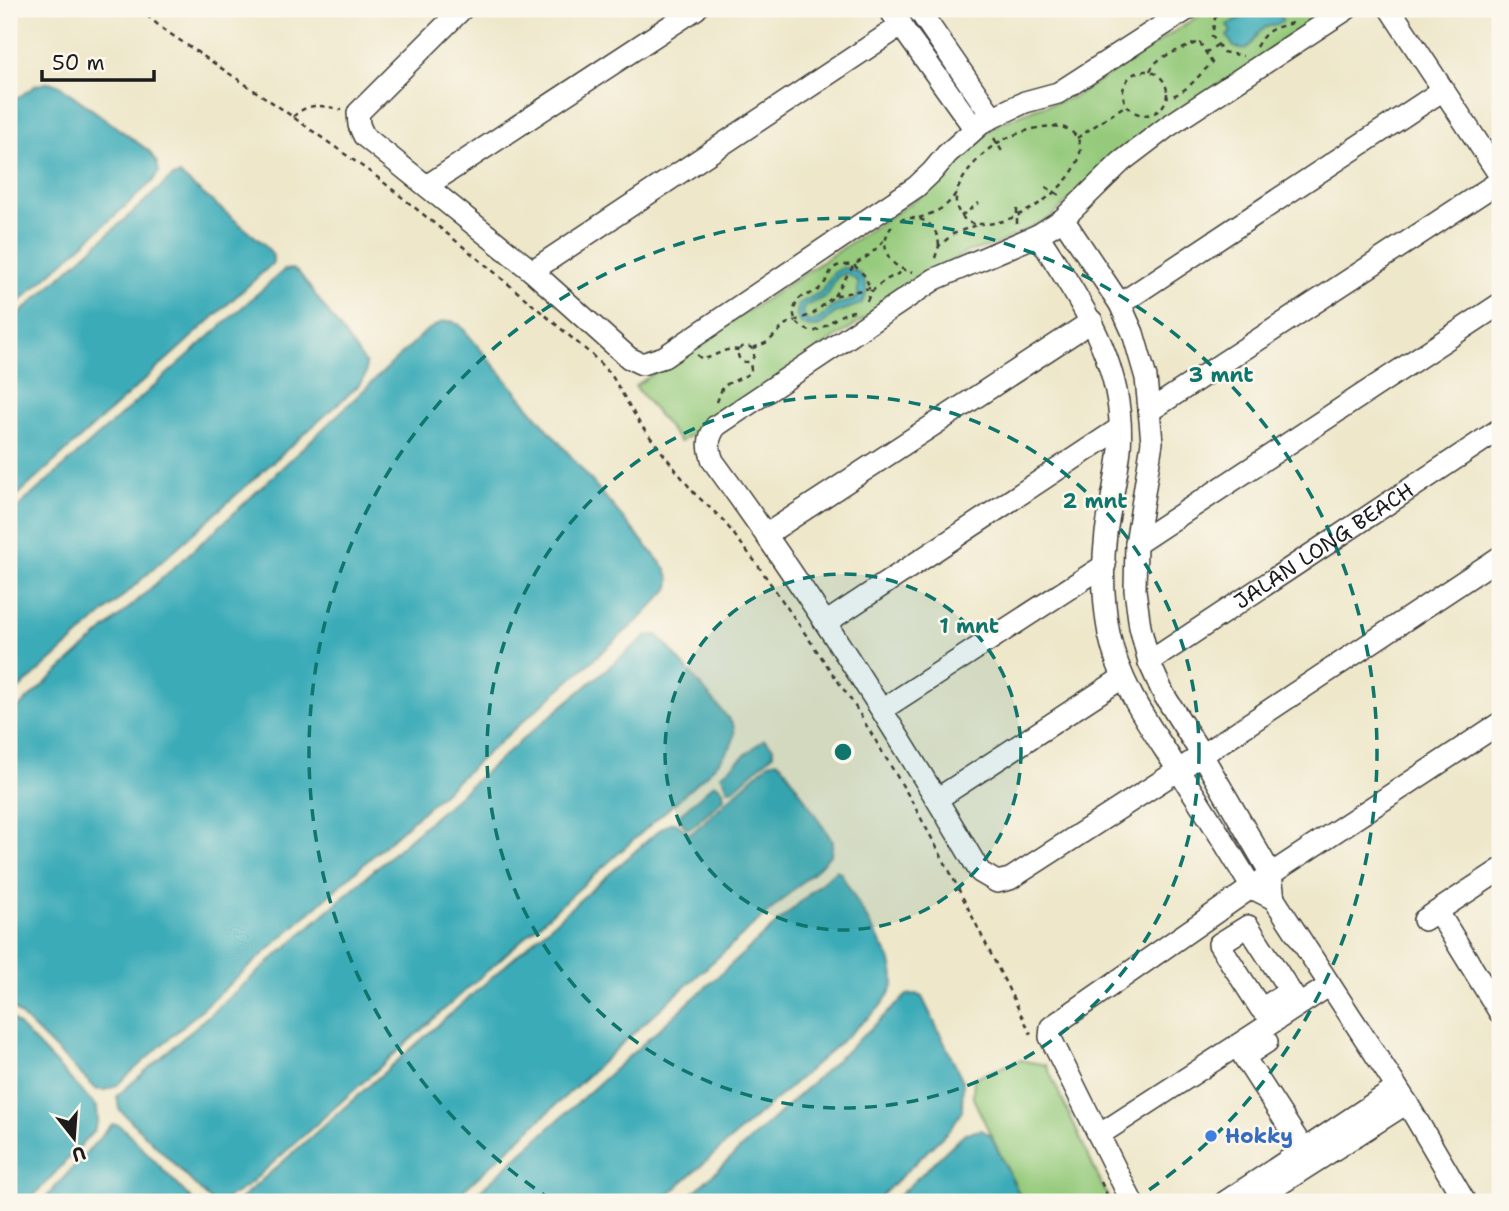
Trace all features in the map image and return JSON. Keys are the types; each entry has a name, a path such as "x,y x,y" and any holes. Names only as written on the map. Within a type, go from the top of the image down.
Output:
{"street":[{"path":"462,9 358,113 364,136 532,271 629,358 647,363 655,362 685,343 916,187 983,122 1026,102 1058,93 1188,9"},
{"path":"428,185 696,9"},
{"path":"1347,9 1167,127 1121,162 1063,219 1038,235 935,279 721,423 710,435 708,443 713,461 827,622 883,709 980,873 997,882 1010,879 1202,755 1500,557"},
{"path":"1150,410 1500,178 1390,9"},
{"path":"923,10 983,122"},
{"path":"532,271 896,17 983,122"},
{"path":"1120,304 1443,90"},
{"path":"1063,219 1120,304 1133,333 1146,378 1152,442 1136,544 1135,590 1140,627 1149,662 1164,695 1272,874 1274,900"},
{"path":"1038,235 1092,321 1104,347 1116,388 1120,428 1106,536 1104,594 1110,634 1122,678 1139,711 1252,888 1274,900 1334,990 1402,1096 1465,1202"},
{"path":"1136,544 1500,304"},
{"path":"767,534 1092,321"},
{"path":"827,622 1120,428"},
{"name":"JALAN LONG BEACH","path":"1149,662 1500,429"},
{"path":"883,709 1105,565"},
{"path":"937,799 1122,678"},
{"path":"1132,1202 1050,1037 1051,1027 1272,874 1500,723"},
{"path":"1500,870 1431,916 1494,989 1500,1013"},
{"path":"1099,1135 1294,998 1334,990"},
{"path":"1304,1150 1244,1058 1334,990"},
{"path":"1224,1202 1304,1150 1402,1096"},
{"path":"1252,1202 1402,1096"}],"path":[{"path":"139,9 163,29 377,177 487,266 592,355 612,376 640,424 694,493 722,519 757,564 853,703 910,798 950,872 1035,1043"},
{"path":"1224,9 1215,18 1212,36 1223,52 1233,56 1249,54 1270,29 1292,22 1307,9"},
{"path":"1150,71 1159,59 1185,50 1199,41 1212,63 1187,89 1173,97 1167,97"},
{"path":"1205,53 1217,45"},
{"path":"1150,71 1164,81 1167,97 1162,107 1151,114 1138,113 1127,105 1123,92 1128,79 1138,72 1150,71"},
{"path":"293,117 300,110 321,105 358,113"},
{"path":"1077,138 1127,105"},
{"path":"905,271 891,262 885,247 888,232 898,221 919,218 941,209 951,201 975,162 997,143 1026,131 1047,127 1068,130 1077,138 1080,150 1068,178 1037,206 1016,218 1000,223 976,225 953,234 939,246"},
{"path":"997,143 1003,153"},
{"path":"957,192 955,202 961,216 976,225"},
{"path":"961,216 979,203"},
{"path":"919,218 926,221 936,232 939,246 934,261"},
{"path":"685,343 702,359 723,350 739,350 743,346 753,348 768,342 780,328 813,314 834,296 853,266 871,254 886,239"},
{"path":"857,310 838,315 813,332 798,327 793,312 800,298 819,290 831,269 845,264 853,266 865,276 870,289 864,306"},
{"path":"834,296 870,289 905,271 920,271"},
{"path":"721,423 717,408 719,394 729,382 749,374 750,362 755,356 753,348"},
{"path":"739,350 739,359 750,362"},
{"path":"1100,1181 1110,1202"}],"green space":[{"path":"1209,9 1334,9 1104,163 1092,179 1050,218 995,245 967,252 943,266 680,442 635,386 927,192 952,161 997,125 1034,109 1074,97"},
{"path":"1020,1060 1046,1065 1110,1202 1023,1202 973,1098 974,1078"}],"water":[{"path":"1258,9 1276,9 1283,21 1261,30 1245,49 1234,47 1227,36 1231,32 1227,25"},
{"path":"49,82 60,86 149,151 159,172 152,182 9,311 9,104 35,86"},
{"path":"180,175 265,245 273,256 273,263 9,503 9,323 172,177"},
{"path":"849,268 860,274 866,285 866,295 861,304 835,313 820,326 809,327 800,323 797,315 799,304 821,292 834,272","holes":["846,273 858,281 858,297 851,302 837,305 817,320 808,322 802,312 804,307 827,296 837,277"]},
{"path":"293,269 300,274 366,364 366,374 359,385 9,698 9,515 284,270"},
{"path":"451,321 460,325 666,569 670,580 669,588 643,616 116,1086 97,1090 9,1004 9,716 232,515 426,331 442,322"},
{"path":"657,635 733,724 734,739 727,751 707,774 246,1187 221,1202 212,1202 119,1109 117,1096 524,738 646,636"},
{"path":"764,739 773,747 773,754 734,789 729,790 721,775"},
{"path":"777,761 782,764 833,842 831,854 451,1202 237,1202 658,831 676,822 689,834 693,832 769,763"},
{"path":"715,783 723,790 724,798 692,827 687,828 680,820 680,814"},
{"path":"836,870 840,872 890,959 894,974 893,985 879,1008 660,1202 467,1202"},
{"path":"916,994 922,997 963,1081 962,1111 950,1129 875,1202 683,1202 907,995"},
{"path":"9,1015 97,1107 98,1120 94,1131 28,1202 9,1202"},
{"path":"112,1124 119,1125 129,1134 194,1202 42,1202"},
{"path":"982,1130 991,1136 1023,1202 892,1202 965,1133"}],"place":[{"name":"Hokky","path":"1211,1136"}]}
